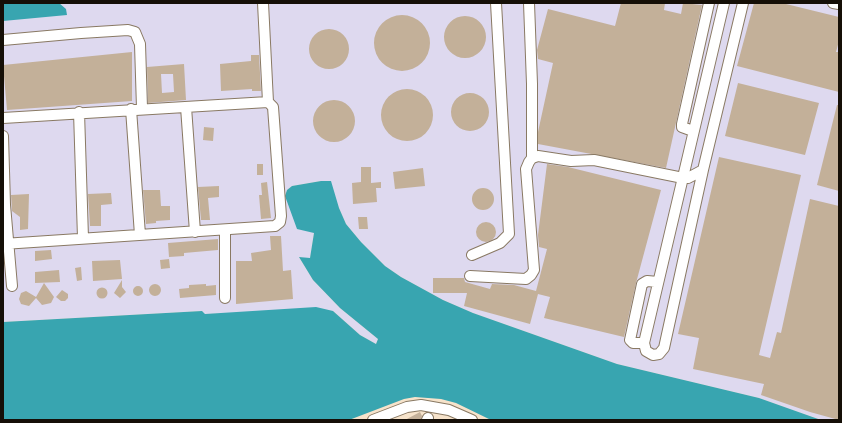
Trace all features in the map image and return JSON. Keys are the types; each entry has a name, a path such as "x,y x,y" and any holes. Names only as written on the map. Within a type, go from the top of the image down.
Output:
{"street":[{"path":"5,244 275,226 280,222 281,216 273,107 268,102 264,3"},
{"path":"472,255 500,243 509,234 496,3"},
{"path":"470,276 526,278 531,275 534,270 526,169 532,158 532,84 529,3"},
{"path":"693,131 682,128 709,3"},
{"path":"724,3 644,344 646,351 653,355 660,354 664,348 703,170 743,3"},
{"path":"833,3 839,4"},
{"path":"3,40 104,32 135,32 140,44 142,108"},
{"path":"691,84 704,87"},
{"path":"3,118 142,108 268,102"},
{"path":"186,107 195,232"},
{"path":"131,109 140,235"},
{"path":"79,112 83,238"},
{"path":"3,136 5,244 12,286"},
{"path":"532,158 538,156 571,162 594,160 682,178 688,178 703,170"},
{"path":"225,230 225,298"},
{"path":"644,344 630,340 642,284 647,281 658,282"},
{"path":"373,420 407,407 421,405 448,410 472,420"}],"shaded area":[{"path":"3,3 839,3 839,420 821,420 759,398 617,364 473,313 443,300 401,277 385,266 361,242 346,224 339,208 321,181 292,186 287,190 285,196 314,233 310,259 299,257 313,280 340,308 378,339 376,344 360,335 333,311 204,314 202,311 3,322"}],"water":[{"path":"3,3 59,3 66,9 67,15 3,21"},
{"path":"321,181 331,181 339,208 346,224 361,242 385,266 401,277 443,300 473,313 617,364 759,398 821,420 491,420 456,403 441,399 415,397 404,399 349,420 3,420 3,322 202,311 205,314 316,307 333,311 360,335 376,344 378,339 340,308 313,280 299,257 310,258 314,233 297,229 285,196 287,190 292,186"}],"building":[{"path":"621,3 665,3 664,10 681,14 683,3 702,5 666,168 538,144 538,132 553,63 538,59 537,50 548,9 615,26"},
{"path":"754,3 782,3 839,17 839,41 836,52 839,52 839,92 737,66"},
{"path":"397,15 407,15 422,23 428,32 430,43 428,54 422,63 407,71 397,71 386,66 379,59 374,48 374,38 379,27 386,20"},
{"path":"461,16 469,16 477,19 483,25 486,37 483,49 477,55 469,58 461,58 453,55 447,49 444,41 444,33 447,25 453,19"},
{"path":"333,29 340,32 346,38 349,49 348,57 340,66 333,69 325,69 318,66 310,57 309,45 312,38 321,30"},
{"path":"132,52 132,101 7,110 3,65"},
{"path":"251,55 259,55 261,91 252,91 252,89 221,91 220,64 251,61"},
{"path":"184,64 186,100 148,103 147,67","holes":["161,74 173,74 174,92 162,93"]},
{"path":"738,83 819,103 805,155 725,136"},
{"path":"402,89 412,89 426,96 433,110 433,120 426,134 412,141 402,141 392,137 385,130 381,120 381,110 385,100 392,93"},
{"path":"466,93 474,93 481,96 486,101 489,112 486,123 481,128 474,131 466,131 459,128 454,123 451,116 451,108 454,101 459,96"},
{"path":"330,100 338,100 346,103 352,109 355,121 352,133 346,139 338,142 330,142 322,139 316,133 313,125 313,117 316,109 322,103"},
{"path":"837,105 839,105 839,191 817,185"},
{"path":"204,127 214,128 213,141 203,140"},
{"path":"719,157 801,175 759,355 770,358 777,332 781,333 810,199 839,206 839,420 810,412 761,395 764,384 693,369 699,338 678,334"},
{"path":"257,164 263,164 263,175 257,175"},
{"path":"547,164 568,167 661,190 636,283 624,337 544,318 550,297 538,294 530,324 464,306 467,293 433,293 433,278 464,278 465,282 490,289 492,284 514,285 536,291 547,249 539,247 538,235"},
{"path":"361,167 371,167 371,183 381,182 381,188 376,188 377,202 353,204 352,183 361,182"},
{"path":"423,168 425,186 395,189 393,172"},
{"path":"267,182 271,218 261,219 259,195 262,195 261,183"},
{"path":"219,186 219,197 208,198 210,220 201,220 198,187"},
{"path":"483,188 491,191 494,199 491,207 483,210 475,207 472,199 475,191"},
{"path":"143,190 160,190 161,206 170,206 170,220 156,221 156,223 146,224"},
{"path":"111,193 112,204 101,205 101,226 90,226 88,194"},
{"path":"29,194 28,229 20,230 20,217 12,211 11,195"},
{"path":"358,217 367,217 368,229 359,229"},
{"path":"486,222 493,225 496,232 493,239 486,242 479,239 476,232 479,225"},
{"path":"270,236 281,236 283,271 291,270 293,299 236,304 236,261 252,261 251,253 271,250"},
{"path":"218,239 218,250 184,253 184,256 169,257 168,243"},
{"path":"51,250 52,259 35,261 35,251"},
{"path":"169,259 170,268 161,269 160,260"},
{"path":"120,260 122,279 93,281 92,261"},
{"path":"81,267 82,280 77,281 75,268"},
{"path":"59,270 60,282 35,283 35,272"},
{"path":"122,280 122,287 126,292 120,298 114,293"},
{"path":"44,283 54,297 51,303 42,305 36,298 29,306 21,304 19,299 21,293 26,291 36,297"},
{"path":"155,284 159,286 161,290 159,294 155,296 151,294 149,290 151,286"},
{"path":"206,284 206,286 216,285 216,295 180,298 179,289 189,288 189,285"},
{"path":"136,286 140,286 142,287 142,295 136,296 133,293 133,289"},
{"path":"102,287 106,289 108,293 106,297 102,299 98,297 96,293 98,289"},
{"path":"62,290 68,294 68,298 65,301 61,301 56,297"},
{"path":"420,412 422,416 421,420 405,420"}]}
